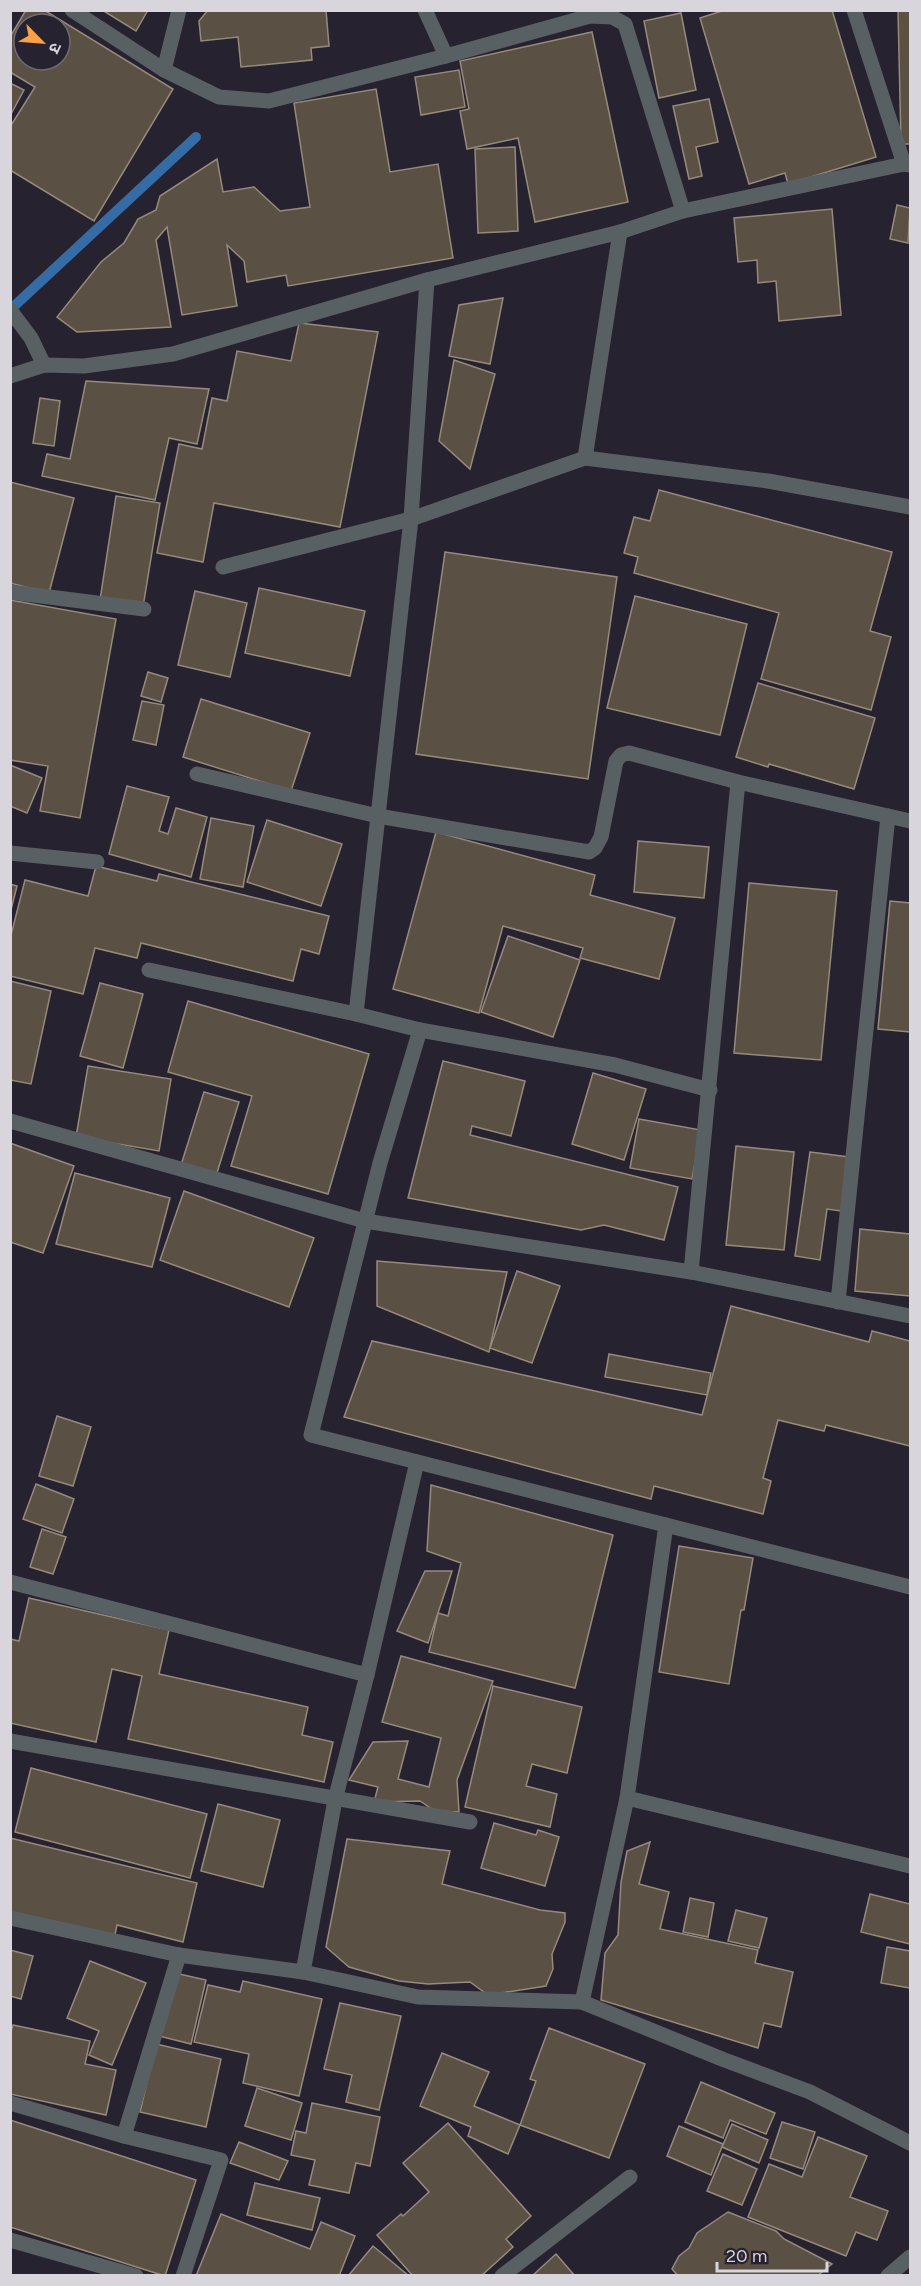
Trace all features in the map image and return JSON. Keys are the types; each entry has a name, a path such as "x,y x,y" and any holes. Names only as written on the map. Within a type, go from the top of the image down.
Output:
{"street":[{"path":"72,10 164,70 219,97 269,101 446,56 590,16 612,17 625,24 683,211"},
{"path":"164,70 179,10"},
{"path":"425,10 446,56"},
{"path":"10,376 44,365 84,366 173,354 427,280 620,232 683,211 907,165 854,10"},
{"path":"585,458 620,232"},
{"path":"357,1014 411,519 427,280"},
{"path":"10,310 31,338 44,365"},
{"path":"223,567 411,519 585,458 768,481 910,507"},
{"path":"10,592 144,609"},
{"path":"197,774 378,816 589,852 595,848 601,837 616,761 621,755 629,753 738,782 910,820"},
{"path":"691,1272 738,782"},
{"path":"838,1302 888,816"},
{"path":"10,853 97,862"},
{"path":"149,970 357,1014 420,1030 615,1065 710,1090"},
{"path":"420,1030 365,1221 311,1435 910,1587"},
{"path":"10,1121 365,1221 691,1272 910,1316"},
{"path":"303,1972 334,1800 367,1675 417,1462"},
{"path":"582,2002 627,1798 666,1525"},
{"path":"10,1582 367,1675"},
{"path":"10,1741 334,1800 470,1822"},
{"path":"627,1798 910,1866"},
{"path":"10,1918 179,1955 303,1972 418,1997 582,2002 810,2092 910,2143"},
{"path":"124,2136 179,1955"},
{"path":"10,2103 124,2136 221,2160 183,2276"},
{"path":"502,2276 630,2177"},
{"path":"10,2240 136,2276"},
{"path":"888,2276 910,2257"}],"building":[{"path":"26,10 47,12 25,12"},
{"path":"102,10 148,10 136,31"},
{"path":"208,10 326,10 329,46 311,48 312,60 241,67 238,37 201,41 199,21"},
{"path":"725,10 832,10 876,157 788,184 785,173 749,184 700,18"},
{"path":"898,10 910,10 910,144 901,144"},
{"path":"681,13 696,90 659,98 644,21"},
{"path":"72,27 173,89 94,221 10,170 10,127 35,87 10,72 10,37 12,34 12,72 72,72"},
{"path":"592,32 628,202 535,222 518,138 467,149 460,111 469,109 460,61"},
{"path":"459,70 465,107 421,115 415,77"},
{"path":"10,83 24,90 10,116"},
{"path":"376,89 390,172 438,164 453,258 288,286 286,275 247,282 244,261 227,245 237,306 182,315 167,227 156,240 171,327 77,332 57,317 101,262 124,243 138,219 156,210 160,196 217,159 223,192 254,187 280,211 310,207 294,103"},
{"path":"709,99 718,142 696,147 702,176 689,179 673,106"},
{"path":"515,147 518,231 478,233 475,149"},
{"path":"897,205 910,208 908,243 890,239"},
{"path":"832,209 841,315 779,321 776,281 758,283 757,260 738,262 734,218"},
{"path":"503,298 490,364 449,356 459,305"},
{"path":"299,323 378,332 340,527 214,503 203,562 157,553 179,444 202,449 212,398 227,401 237,351 291,361"},
{"path":"454,360 495,374 470,469 439,441"},
{"path":"86,381 209,389 197,444 169,438 155,500 42,476 47,454 70,459"},
{"path":"40,398 60,401 54,446 33,443"},
{"path":"10,482 74,498 49,593 10,583"},
{"path":"659,490 892,552 870,631 891,637 871,710 761,679 779,613 634,573 638,557 624,553 634,517 650,521"},
{"path":"116,496 160,503 143,607 100,600"},
{"path":"445,552 617,577 588,779 416,754"},
{"path":"259,588 365,611 350,676 245,653"},
{"path":"195,591 247,603 230,677 178,665"},
{"path":"635,596 747,624 720,735 607,708"},
{"path":"10,600 116,619 80,818 40,811 48,766 10,760"},
{"path":"148,672 168,678 161,702 141,696"},
{"path":"758,683 875,718 854,789 769,764 768,767 736,757"},
{"path":"201,699 310,733 291,791 183,757"},
{"path":"142,701 164,705 156,745 133,740"},
{"path":"10,765 42,778 27,813 10,806"},
{"path":"127,786 169,797 159,831 168,834 176,808 207,817 191,877 109,854"},
{"path":"211,818 254,826 243,887 200,879"},
{"path":"267,820 342,844 321,906 247,882"},
{"path":"436,832 595,875 590,895 675,918 659,979 580,958 583,948 503,926 479,1013 393,989"},
{"path":"638,841 709,847 704,898 634,892"},
{"path":"96,866 157,881 159,874 329,916 319,954 301,949 293,981 141,943 137,958 95,948 83,994 10,976 10,939 25,880 88,896"},
{"path":"749,883 837,891 821,1060 734,1053"},
{"path":"10,884 17,886 10,914"},
{"path":"890,901 910,903 910,1032 878,1029"},
{"path":"508,936 580,960 553,1037 481,1012"},
{"path":"10,981 51,991 31,1084 10,1080"},
{"path":"100,983 143,994 123,1068 80,1056"},
{"path":"188,1001 369,1054 328,1194 231,1166 252,1096 168,1072"},
{"path":"443,1061 525,1081 511,1136 472,1126 470,1135 678,1187 664,1240 604,1225 581,1230 408,1198"},
{"path":"88,1066 171,1079 159,1151 76,1137"},
{"path":"593,1073 646,1089 624,1160 572,1144"},
{"path":"204,1092 239,1102 216,1176 181,1165"},
{"path":"639,1119 701,1130 692,1179 630,1168"},
{"path":"10,1143 74,1166 43,1253 10,1242"},
{"path":"736,1146 794,1152 784,1250 726,1245"},
{"path":"810,1152 849,1157 841,1211 827,1209 820,1260 795,1256"},
{"path":"75,1173 170,1198 152,1267 56,1244"},
{"path":"184,1191 314,1238 289,1307 160,1260"},
{"path":"860,1229 910,1234 910,1296 855,1291"},
{"path":"377,1261 507,1272 489,1352 377,1306"},
{"path":"517,1271 560,1286 532,1363 490,1348"},
{"path":"731,1306 869,1342 872,1331 910,1341 910,1446 826,1425 824,1431 778,1420 763,1478 771,1481 763,1514 654,1486 651,1499 344,1417 372,1341 702,1415"},
{"path":"609,1354 711,1373 707,1395 605,1377"},
{"path":"57,1416 91,1427 73,1486 39,1476"},
{"path":"36,1484 74,1499 62,1533 23,1519"},
{"path":"431,1485 613,1535 575,1688 429,1652 438,1613 448,1616 461,1563 427,1551"},
{"path":"42,1529 66,1537 53,1574 30,1567"},
{"path":"679,1546 753,1558 744,1610 741,1610 729,1684 659,1672"},
{"path":"425,1571 452,1571 428,1643 397,1631"},
{"path":"29,1598 169,1630 159,1674 308,1707 302,1735 333,1742 324,1782 128,1739 142,1676 112,1669 96,1742 10,1723 10,1639 19,1641"},
{"path":"401,1656 493,1681 457,1780 459,1812 435,1811 420,1801 374,1802 378,1787 349,1780 373,1742 408,1741 398,1779 429,1787 441,1738 382,1722"},
{"path":"493,1686 582,1707 567,1773 532,1764 526,1786 557,1794 550,1827 465,1807"},
{"path":"31,1768 207,1814 190,1878 15,1832"},
{"path":"218,1804 280,1820 263,1887 201,1871"},
{"path":"494,1823 536,1835 538,1830 559,1837 545,1886 481,1868"},
{"path":"10,1838 197,1883 183,1942 117,1925 113,1944 10,1923"},
{"path":"347,1839 450,1851 442,1884 540,1910 565,1913 565,1922 552,1954 553,1969 546,1986 488,1995 470,1982 428,1984 399,1981 349,1967 326,1947"},
{"path":"650,1842 639,1884 669,1892 660,1929 758,1950 755,1963 793,1972 781,2027 764,2023 758,2048 601,2000 605,1953 618,1935 621,1882 627,1851"},
{"path":"870,1894 910,1904 910,1944 861,1932"},
{"path":"690,1898 714,1903 708,1937 683,1932"},
{"path":"736,1910 767,1918 759,1948 728,1941"},
{"path":"887,1947 910,1951 910,1988 881,1983"},
{"path":"10,1950 33,1956 21,1999 10,1996"},
{"path":"90,1961 146,1983 112,2065 89,2055 99,2031 67,2018"},
{"path":"175,1973 206,1980 191,2044 159,2036"},
{"path":"243,1981 322,1999 299,2096 243,2083 249,2054 194,2042 208,1985 240,1992"},
{"path":"340,2003 401,2016 379,2110 346,2102 352,2075 324,2069"},
{"path":"13,2025 90,2041 85,2064 116,2070 106,2115 10,2094 10,2035"},
{"path":"549,2028 645,2064 609,2158 520,2125 536,2081 530,2079"},
{"path":"156,2044 221,2059 206,2127 140,2112"},
{"path":"442,2053 489,2072 474,2106 520,2125 508,2154 468,2136 471,2127 420,2106"},
{"path":"701,2082 775,2113 766,2134 730,2120 723,2138 685,2122"},
{"path":"257,2088 302,2103 291,2140 245,2126"},
{"path":"312,2103 380,2117 370,2166 356,2163 349,2193 309,2185 315,2160 291,2155 296,2131 306,2133"},
{"path":"10,2120 196,2180 165,2276 10,2227"},
{"path":"782,2122 815,2132 803,2169 770,2158"},
{"path":"448,2123 531,2216 506,2239 513,2247 481,2276 413,2276 377,2235 401,2214 403,2216 429,2192 403,2163"},
{"path":"732,2124 768,2140 759,2163 722,2147"},
{"path":"679,2126 723,2144 711,2175 667,2156"},
{"path":"818,2137 867,2156 850,2197 888,2211 877,2240 856,2232 846,2256 748,2217 769,2164 802,2177"},
{"path":"239,2142 288,2161 279,2180 230,2163"},
{"path":"723,2154 757,2169 742,2205 707,2191"},
{"path":"255,2183 320,2198 312,2230 247,2215"},
{"path":"728,2212 776,2231 784,2239 832,2264 817,2276 678,2276 672,2269 679,2256 689,2248 697,2233"},
{"path":"221,2214 310,2249 321,2222 355,2236 339,2276 196,2276"},
{"path":"373,2246 409,2276 348,2276"},
{"path":"556,2254 575,2276 532,2276"}],"waterway":[{"path":"10,310 196,137"}]}
